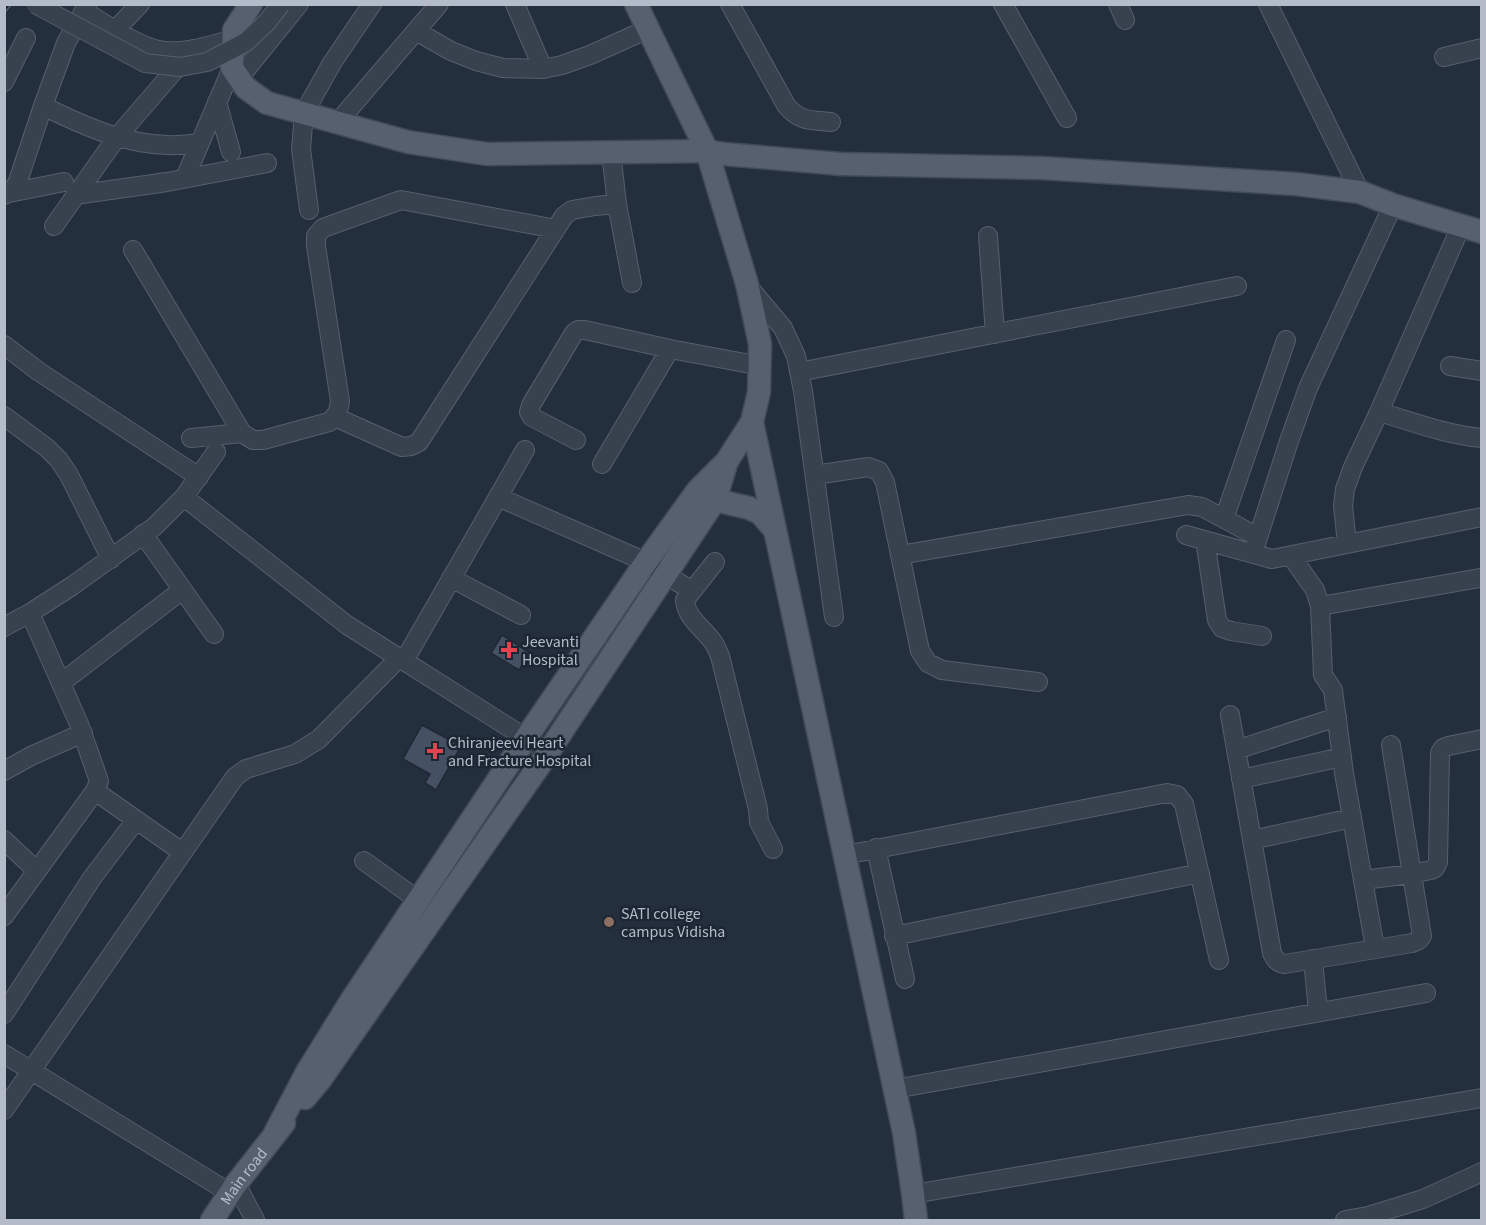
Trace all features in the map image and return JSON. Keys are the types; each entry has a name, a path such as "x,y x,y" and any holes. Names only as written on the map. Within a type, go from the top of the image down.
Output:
{"main road":[{"path":"250,4 234,30 233,39 235,73 246,88 267,103 408,142 487,153 707,151 841,164 1041,168 1296,184 1360,192 1393,205 1471,229"},
{"path":"275,1133 320,1080 548,752 656,568 698,490 727,461 752,422 759,392 761,366 760,344 747,284 707,151 636,4"},
{"path":"752,422 895,1089 904,1133 916,1221"},
{"path":"275,1133 307,1071 351,1001 526,738 656,568 715,500 727,461"},
{"path":"715,500 760,513 774,529"},
{"name":"Main road","path":"212,1221 275,1133"}],"street":[{"path":"35,4 145,63 180,67 207,62 246,42 267,22 281,4"},
{"path":"115,30 140,4"},
{"path":"185,178 217,102 235,73 299,4"},
{"path":"309,210 301,149 304,113 332,63 372,4"},
{"path":"338,122 439,4"},
{"path":"515,4 543,69"},
{"path":"730,4 793,114 807,120 831,122"},
{"path":"1003,4 1067,118"},
{"path":"1268,4 1360,192"},
{"path":"7,194 17,184 66,43 86,8 115,30 159,51 181,51 233,39"},
{"path":"417,31 451,51 476,61 503,68 543,69 590,55 648,29"},
{"path":"4,82 26,38"},
{"path":"1444,57 1482,48"},
{"path":"54,226 69,188 117,137 193,49"},
{"path":"217,102 231,152"},
{"path":"43,106 84,126 117,137 176,146 200,143"},
{"path":"611,152 617,204 632,283"},
{"path":"7,194 185,178 267,163"},
{"path":"133,250 242,433 253,440 263,440 329,422 339,411 340,401 316,246 316,236 323,228 401,200 556,229"},
{"path":"335,417 402,447 411,447 419,442 564,216 572,210 617,204"},
{"path":"1255,545 1308,388 1393,205"},
{"path":"1347,544 1343,506 1353,467 1471,229"},
{"path":"988,236 995,334"},
{"path":"747,284 783,328 796,356 803,391 834,617"},
{"path":"799,372 1237,286"},
{"path":"576,440 532,417 530,412 531,405 578,330 761,366"},
{"path":"1224,519 1286,340"},
{"path":"4,345 38,371 199,477"},
{"path":"602,464 670,348"},
{"path":"1450,366 1482,371"},
{"path":"1379,412 1445,432 1482,438"},
{"path":"4,416 47,448 59,460 69,475 111,559"},
{"path":"191,438 242,433"},
{"path":"4,1110 235,777 246,769 295,754 319,739 402,659 452,578 525,450"},
{"path":"4,627 30,613 111,559 153,527 184,497 216,452"},
{"path":"815,475 868,467 879,471 885,482 920,651 928,663 942,670 1038,682"},
{"path":"184,497 347,625 548,752"},
{"path":"498,497 656,568 692,591"},
{"path":"900,555 1188,505 1202,507 1224,519 1272,559 1482,517"},
{"path":"143,534 214,634"},
{"path":"1186,535 1205,540 1255,545"},
{"path":"1205,540 1217,620 1222,628 1262,636"},
{"path":"1291,556 1315,590 1320,606 1323,675 1333,690 1342,757 1375,948"},
{"path":"715,562 685,600 686,607 689,614 714,643 720,656 758,809 759,822 773,849"},
{"path":"452,578 521,615"},
{"path":"1320,606 1480,578"},
{"path":"61,683 182,590"},
{"path":"5,914 96,791 99,782 82,733 30,613"},
{"path":"1230,715 1272,952 1275,959 1285,964 1412,943 1422,936 1391,745"},
{"path":"1236,750 1337,717"},
{"path":"4,771 82,733"},
{"path":"1363,880 1411,874 1435,868 1438,862 1440,753 1448,746 1482,739"},
{"path":"1241,779 1342,757"},
{"path":"96,791 182,852"},
{"path":"845,855 1167,793 1177,795 1184,804 1219,960"},
{"path":"1252,840 1352,818"},
{"path":"4,1014 92,878 136,820"},
{"path":"4,840 37,871"},
{"path":"876,848 905,979"},
{"path":"364,861 418,900"},
{"path":"894,936 1200,873"},
{"path":"1313,959 1318,1012"},
{"path":"895,1089 1426,993"},
{"path":"4,1054 233,1189 255,1221"},
{"path":"913,1194 1482,1098"},
{"path":"1345,1221 1423,1199 1482,1172"}],"building":[{"path":"502,635 530,653 519,670 491,653"},
{"path":"422,725 461,746 436,790 425,783 430,774 403,759"}],"railway":[{"path":"4,9 8,4"}],"place":[{"name":"Jeevanti Hospital","path":"509,650"},
{"name":"Chiranjeevi Heart and Fracture Hospital","path":"435,751"},
{"name":"SATI college campus Vidisha","path":"609,922"}]}
